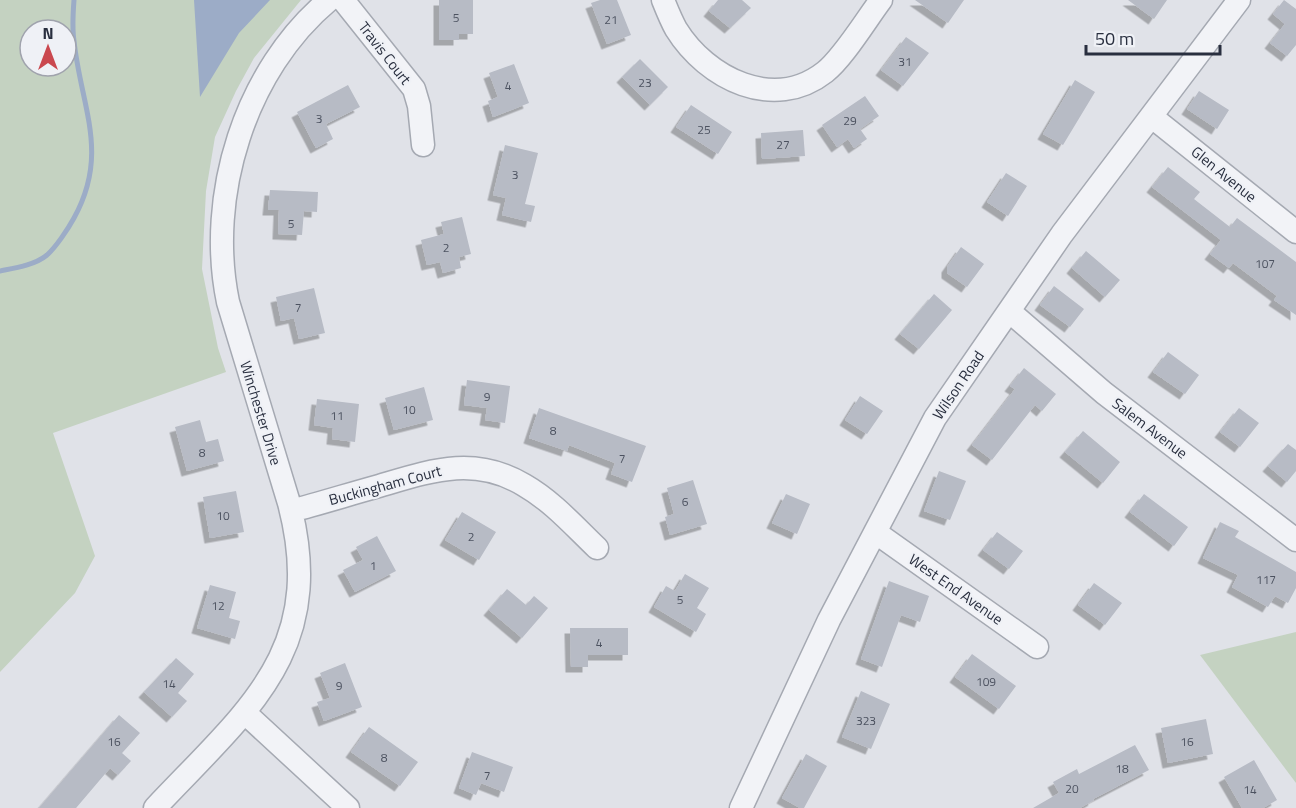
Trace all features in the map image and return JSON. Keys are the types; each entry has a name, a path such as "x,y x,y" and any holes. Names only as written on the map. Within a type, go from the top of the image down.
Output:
{"street":[{"name":"Winchester Drive","path":"155,808 245,713 262,690 280,661 295,615 299,591 298,540 228,302 221,252 222,226 230,166 253,104 282,50 302,25 329,0"},
{"name":"Travis Court","path":"343,0 414,90 419,106 423,145"},
{"path":"663,0 676,28 689,47 716,70 739,84 777,91 800,86 826,72 881,0"},
{"name":"Wilson Road","path":"741,808 829,620 935,418 1062,234 1239,0"},
{"name":"Glen Avenue","path":"1152,117 1296,232"},
{"name":"Salem Avenue","path":"1009,311 1104,393 1296,540"},
{"name":"Buckingham Court","path":"291,511 426,472 456,467 477,468 504,476 532,489 597,548"},
{"name":"West End Avenue","path":"874,531 1036,647"},
{"path":"245,713 348,808"}],"green space":[{"path":"0,0 301,0 254,58 215,137 206,191 202,269 218,348 226,372 53,433 95,556 75,593 0,672"},
{"path":"1296,632 1296,783 1200,655"}],"water":[{"path":"194,0 270,0 239,33 200,97"}],"building":[{"path":"439,0 473,0 473,34 459,34 459,40 439,40"},
{"path":"600,0 617,0 631,35 607,44 591,3"},
{"path":"718,0 742,0 751,8 730,28 709,11"},
{"path":"915,0 964,0 948,23"},
{"path":"1128,0 1167,0 1154,19"},
{"path":"1284,0 1296,9 1296,45 1287,56 1270,43 1285,24 1273,14"},
{"path":"906,37 929,53 903,86 881,70"},
{"path":"640,59 668,87 650,105 622,77"},
{"path":"514,64 529,103 493,117 488,101 498,97 489,73"},
{"path":"1075,80 1095,92 1063,145 1043,134"},
{"path":"348,85 360,107 326,124 333,139 316,148 297,112"},
{"path":"1199,91 1229,110 1217,129 1187,109"},
{"path":"865,96 879,116 860,129 867,139 854,148 848,139 837,147 822,125"},
{"path":"691,105 732,132 718,154 676,127"},
{"path":"803,130 805,156 762,159 761,133"},
{"path":"505,145 538,153 525,204 535,206 531,222 502,215 506,198 493,195"},
{"path":"1168,167 1200,192 1194,199 1230,227 1237,218 1296,262 1296,315 1274,300 1277,296 1233,263 1229,268 1210,254 1221,240 1152,187"},
{"path":"1006,173 1027,186 1008,216 987,202"},
{"path":"270,190 318,192 317,212 304,211 302,235 278,234 279,210 268,210"},
{"path":"462,217 471,254 459,257 461,268 443,273 440,262 427,265 421,240 444,234 441,222"},
{"path":"961,247 984,264 967,287 947,273 947,267"},
{"path":"1086,251 1120,280 1105,297 1072,268"},
{"path":"1054,286 1084,309 1070,327 1040,305"},
{"path":"314,288 325,333 299,339 294,318 281,321 276,297"},
{"path":"934,294 952,310 919,349 900,334"},
{"path":"1168,352 1199,375 1185,394 1153,372"},
{"path":"1024,368 1056,394 1042,411 1035,405 992,460 972,445 1015,389 1010,386"},
{"path":"467,380 510,386 505,423 485,420 487,408 464,405"},
{"path":"424,387 433,420 394,430 385,398"},
{"path":"860,396 883,411 867,434 845,420"},
{"path":"317,399 359,404 355,442 332,439 333,428 314,425"},
{"path":"539,408 646,446 632,482 611,474 615,463 569,445 567,451 529,438"},
{"path":"1239,408 1259,423 1240,447 1220,432"},
{"path":"200,420 206,442 218,439 224,461 187,471 175,427"},
{"path":"1083,431 1120,462 1103,483 1065,452"},
{"path":"1288,444 1296,450 1296,471 1287,482 1268,466"},
{"path":"939,471 966,481 950,520 924,511"},
{"path":"693,480 707,524 670,535 665,517 674,514 667,488"},
{"path":"236,491 244,532 210,538 203,497"},
{"path":"786,494 810,504 797,534 772,523"},
{"path":"1144,494 1188,527 1174,546 1130,512"},
{"path":"462,512 496,532 479,560 445,540"},
{"path":"1220,522 1239,531 1235,537 1296,572 1296,588 1288,603 1275,596 1268,607 1232,587 1238,575 1203,558"},
{"path":"997,532 1023,551 1009,569 983,550"},
{"path":"377,536 396,571 355,592 343,570 363,560 356,547"},
{"path":"685,574 709,588 697,608 706,614 696,632 654,607 666,586 675,591"},
{"path":"889,581 929,596 920,622 901,615 882,667 861,659"},
{"path":"1094,583 1122,603 1105,625 1078,605"},
{"path":"210,585 236,592 229,618 240,621 235,639 197,628"},
{"path":"507,589 526,605 534,596 548,608 522,638 489,610"},
{"path":"570,628 628,628 628,655 588,655 588,667 571,667"},
{"path":"972,654 1016,686 999,709 955,677"},
{"path":"176,658 194,674 178,693 187,701 172,717 144,692"},
{"path":"345,663 362,707 324,721 317,702 330,698 320,673"},
{"path":"861,691 890,704 871,749 842,737"},
{"path":"119,715 140,733 122,753 131,761 118,775 110,768 76,808 39,808"},
{"path":"1206,719 1213,754 1168,763 1161,728"},
{"path":"369,727 418,762 400,786 351,752"},
{"path":"1135,745 1149,770 1080,808 1033,808 1059,793 1053,782 1077,769 1079,774"},
{"path":"472,752 513,767 504,792 481,783 476,795 459,788"},
{"path":"806,754 827,766 804,808 800,808 782,798"},
{"path":"1254,760 1277,800 1263,808 1242,808 1224,777"}],"waterway":[{"path":"0,271 31,264 47,255 69,227 85,194 92,151 87,109 73,36 74,0"}]}
